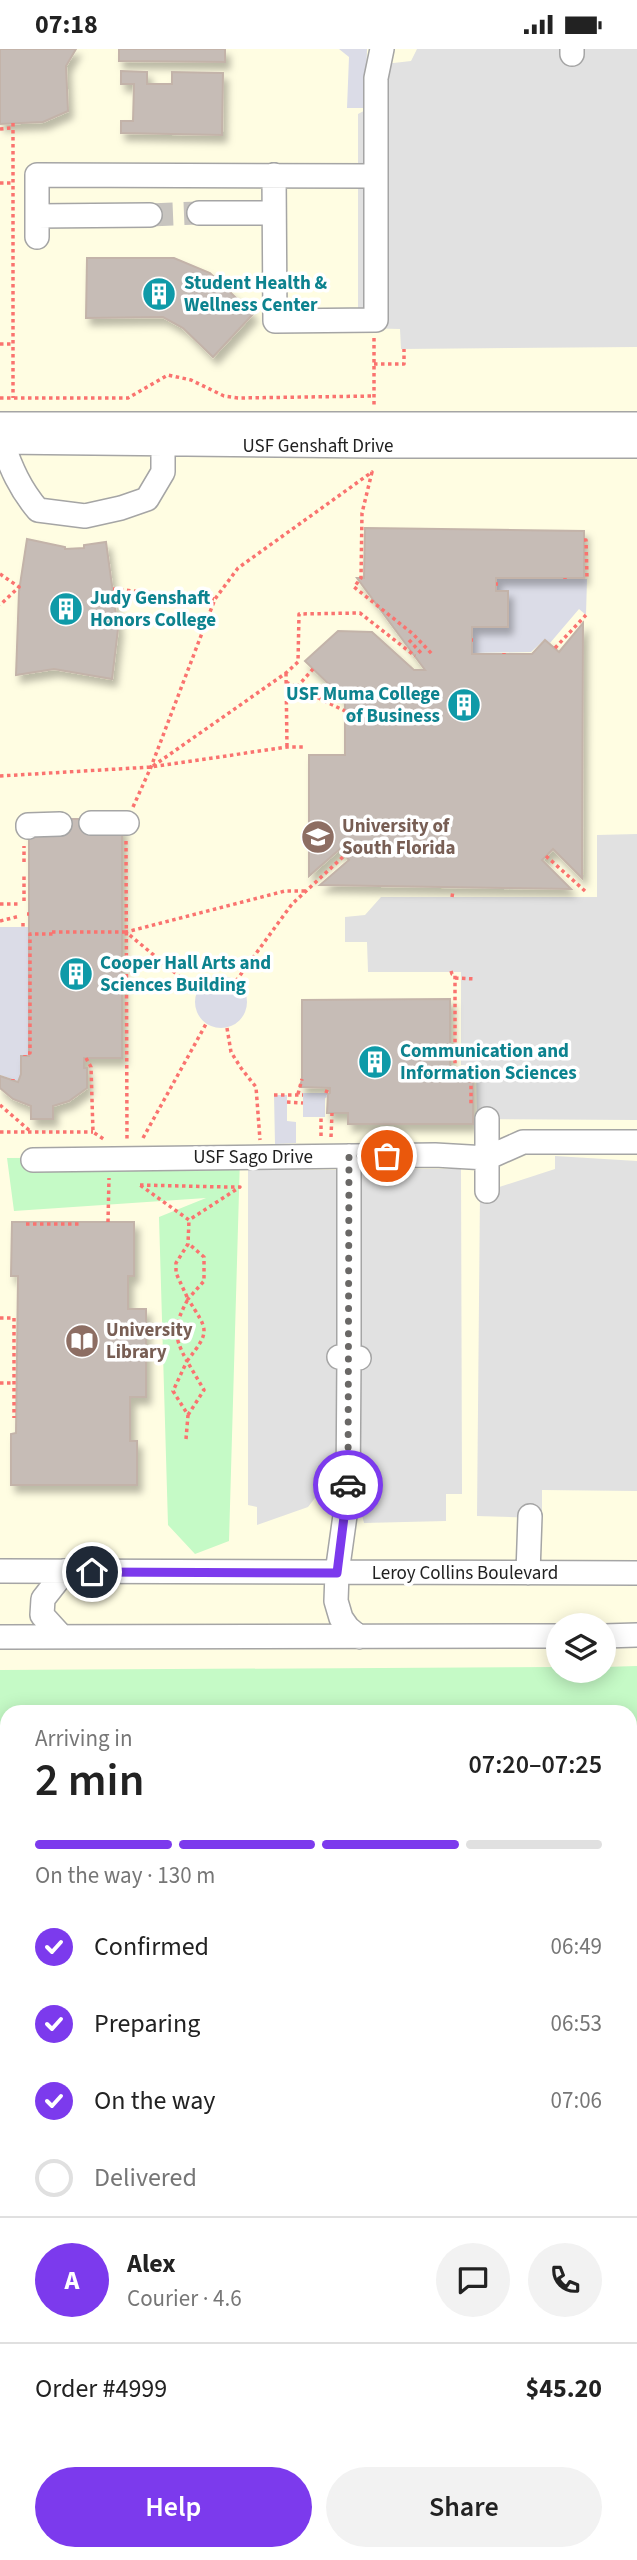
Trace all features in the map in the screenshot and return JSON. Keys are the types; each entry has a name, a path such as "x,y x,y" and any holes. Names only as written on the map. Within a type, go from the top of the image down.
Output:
{"street":[{"path":"274,175 275,321 376,320 376,78 382,49"},
{"path":"150,215 37,226 37,175 376,176"},
{"path":"199,213 274,213"},
{"name":"USF Genshaft Drive","path":"1,436 637,424"},
{"path":"1,436 17,481 38,509 85,516 147,499 163,472 163,445"},
{"name":"USF Genshaft Drive","path":"1,436 163,445 637,446"},
{"path":"91,823 127,823"},
{"path":"28,827 60,824"},
{"path":"479,1114 487,1158 487,1191"},
{"name":"USF Sago Drive","path":"33,1160 457,1155 487,1158 523,1142 637,1142"},
{"path":"349,1156 348,1494 337,1573 336,1601 341,1618 359,1637"},
{"path":"528,1573 530,1516"},
{"name":"Leroy Collins Boulevard","path":"0,1571 637,1573"},
{"path":"62,1637 42,1615 43,1599 65,1571"},
{"path":"616,1636 637,1635"},
{"path":"0,1637 546,1636"}],"path":[{"path":"0,129 12,126 13,398"},
{"path":"0,183 13,183"},
{"path":"374,328 374,409"},
{"path":"0,344 13,344"},
{"path":"374,365 404,364 404,349"},
{"path":"0,398 128,398 169,375 191,380 224,395 238,398 374,396"},
{"path":"117,1143 127,1146 127,823 215,599 238,568 372,473 362,513 361,578 354,587 412,634 432,654"},
{"path":"584,540 587,579"},
{"path":"0,574 19,587 0,605"},
{"path":"113,589 215,599"},
{"path":"151,767 298,662 299,614 360,613 415,656"},
{"path":"555,648 586,615"},
{"path":"409,640 422,654"},
{"path":"297,687 313,669"},
{"path":"286,673 287,747"},
{"path":"286,682 345,711"},
{"path":"321,699 330,685"},
{"path":"0,776 151,767 287,747 306,747"},
{"path":"236,981 292,904 345,855"},
{"path":"546,856 585,891"},
{"path":"0,904 22,902 24,873"},
{"path":"29,932 53,932 61,935 126,932 285,891 306,891"},
{"path":"0,921 20,916"},
{"path":"27,1054 30,1053 30,934 53,932"},
{"path":"126,932 197,991"},
{"path":"476,979 454,974 454,1038 455,1073 471,1073 479,1114"},
{"path":"139,1146 206,1024"},
{"path":"227,1028 231,1052 256,1087 260,1145 267,1145"},
{"path":"450,1033 454,1038"},
{"path":"86,1062 90,1067 93,1132 89,1139"},
{"path":"274,1095 300,1094 302,1079"},
{"path":"326,1093 328,1087"},
{"path":"287,1103 303,1103"},
{"path":"0,1105 31,1132"},
{"path":"332,1113 332,1135"},
{"path":"321,1117 321,1132"},
{"path":"0,1132 93,1132 107,1141"},
{"path":"108,1222 109,1180"},
{"path":"140,1185 240,1187 219,1200 189,1220 140,1185"},
{"path":"188,1415 173,1391 187,1361 204,1339 204,1324 176,1273 176,1263 188,1244 189,1220"},
{"path":"26,1224 82,1224"},
{"path":"186,1439 188,1415 204,1390 176,1342 176,1321 188,1299 204,1281 204,1257 188,1244"},
{"path":"0,1318 13,1318 15,1327 13,1418"},
{"path":"0,1383 13,1383"}],"shaded area":[{"name":"University of South Florida","path":"0,49 637,49 637,1705 0,1705"},
{"path":"339,49 367,49 365,108 347,108 349,57"},
{"path":"417,49 637,49 637,347 401,349 400,329 358,328 358,114 383,101 385,64 411,61"},
{"path":"497,579 587,579 586,615 579,609 550,643 545,639 531,652 473,653 473,628 509,628 509,591 497,590"},
{"path":"637,834 637,1120 477,1119 476,1066 461,1065 461,972 368,972 367,942 345,942 345,917 365,915 381,897 597,897 597,835"},
{"path":"0,927 29,927 28,1055 21,1056 18,1081 0,1075"},
{"path":"221,976 231,978 239,984 245,992 245,1012 239,1020 231,1026 221,1028 211,1026 203,1020 197,1012 195,1002 197,992 203,984 211,978"},
{"path":"303,1093 328,1093 325,1098 325,1117 303,1117"},
{"path":"274,1095 287,1095 287,1121 296,1122 296,1143 275,1144"},
{"path":"555,1156 637,1161 637,1491 542,1490 542,1518 477,1516 480,1192 555,1169"},
{"path":"248,1169 339,1170 338,1482 318,1494 308,1507 257,1525 257,1507 248,1505"},
{"path":"360,1169 461,1169 462,1494 446,1494 446,1521 364,1523 359,1503"}],"green space":[{"path":"240,1157 229,1541 195,1554 168,1525 159,1217 206,1198 14,1211 7,1158"},
{"path":"637,1666 637,1705 0,1705 0,1670 546,1667 546,1683 616,1683 616,1667"}],"building":[{"path":"0,49 76,49 66,66 68,111 43,122 0,124"},
{"path":"119,49 225,49 225,62 119,61"},
{"path":"121,71 147,72 147,84 172,84 172,72 223,73 222,135 121,133 121,121 133,121 134,84 121,84"},
{"name":"Student Health & Wellness Center","path":"87,258 174,258 210,273 253,314 213,357 183,328 163,317 86,318"},
{"name":"USF Muma College of Business","path":"365,528 584,531 584,578 496,578 496,591 508,591 508,627 472,627 472,654 532,654 545,640 559,652 583,623 582,878 553,849 542,860 571,889 320,885 349,860 340,849 309,876 309,755 345,755 345,700 305,661 338,631 372,632 414,670 425,670 357,578 364,578"},
{"name":"Judy Genshaft Honors College","path":"27,539 65,549 84,548 84,545 106,542 118,629 112,679 54,669 16,675 19,591"},
{"name":"Cooper Hall Arts and Sciences Building","path":"60,819 91,819 122,827 122,1058 84,1058 87,1088 69,1101 53,1106 53,1119 31,1119 31,1106 13,1099 0,1088 0,1076 18,1082 21,1056 29,1056 29,828"},
{"name":"Communication and Information Sciences","path":"450,999 450,1068 473,1068 473,1124 348,1124 348,1113 327,1113 330,1088 300,1087 302,1000"},
{"name":"University Library","path":"12,1222 134,1222 134,1276 128,1276 128,1309 146,1309 146,1397 130,1397 130,1441 137,1441 137,1485 11,1485 11,1434 16,1433 18,1276 11,1276"}],"tunnel":[{"path":"150,215 199,213"}],"way so far":[{"path":"348,1485 349,1156 387,1156"}],"place":[{"name":"Student Health & Wellness Center","path":"159,294"},
{"name":"Judy Genshaft Honors College","path":"66,609"},
{"name":"USF Muma College of Business","path":"464,705"},
{"name":"University of South Florida","path":"318,837"},
{"name":"Cooper Hall Arts and Sciences Building","path":"76,974"},
{"name":"Communication and Information Sciences","path":"375,1062"},
{"name":"University Library","path":"82,1341"}],"route":[{"path":"92,1572 337,1573 348,1485"}]}
